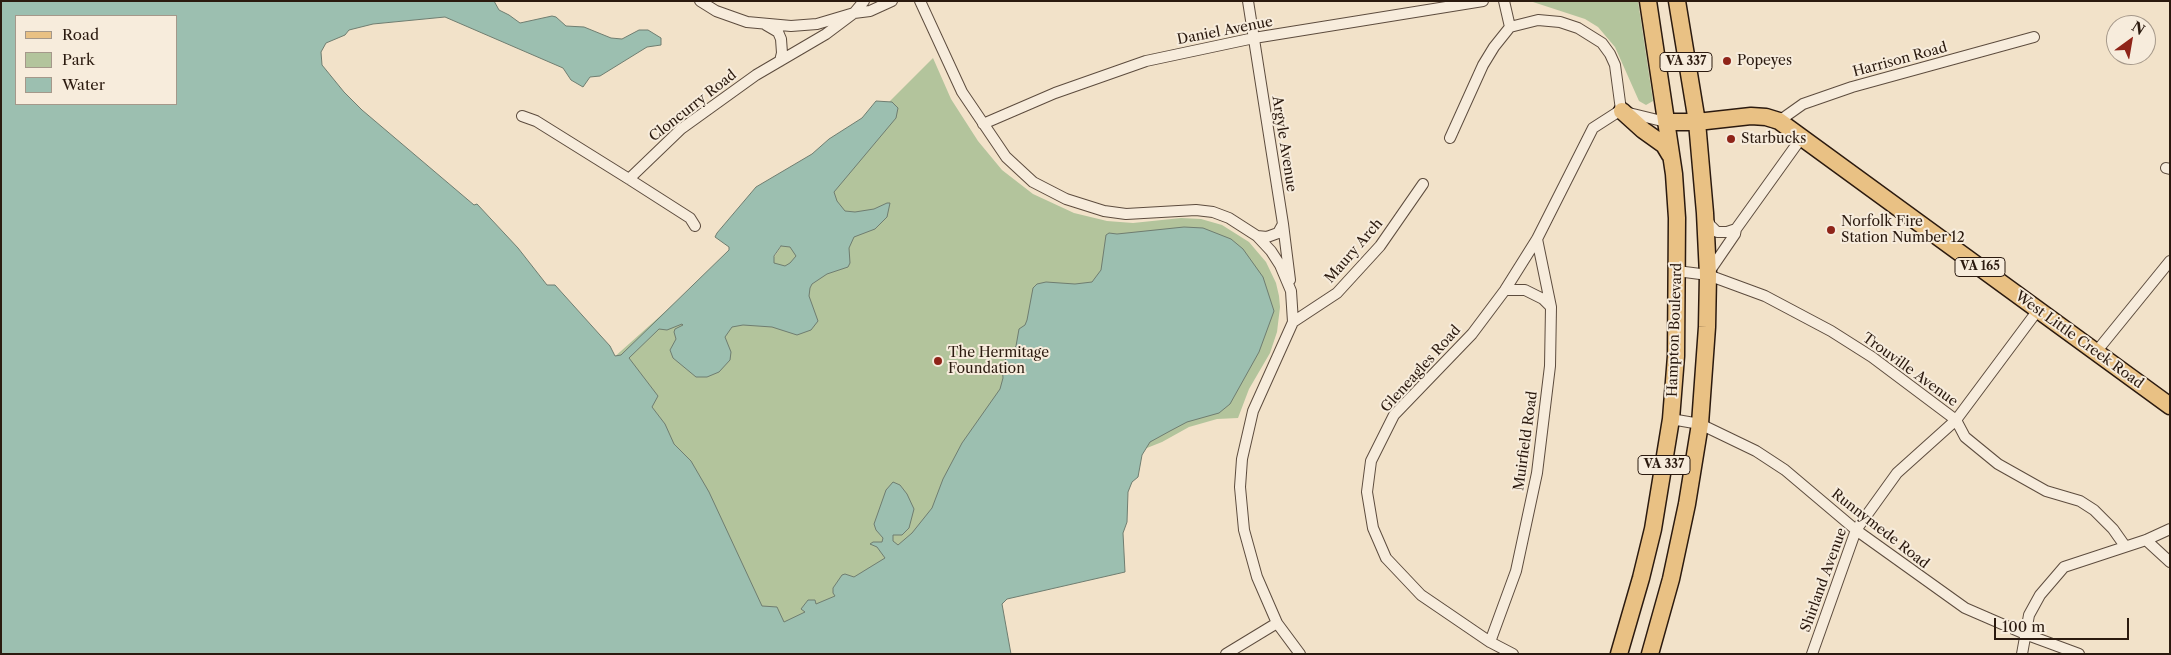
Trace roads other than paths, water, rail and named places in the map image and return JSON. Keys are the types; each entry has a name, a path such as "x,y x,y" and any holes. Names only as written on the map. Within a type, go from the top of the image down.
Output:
{"main road":[{"name":"Hampton Boulevard","path":"1619,654 1653,529 1671,419 1676,356 1677,218 1665,104 1648,1"},
{"name":"VA 337","path":"1650,654 1678,553 1700,424 1706,345 1708,275 1705,213 1696,122 1677,1"},
{"path":"1622,110 1643,130 1664,145 1671,157"},
{"name":"West Little Creek Road","path":"1666,122 1696,122 1751,116 1779,121 2170,406"}],"street":[{"path":"700,1 730,17 764,24 791,26 817,24 854,13"},
{"name":"Cloncurry Road","path":"629,179 681,129 756,75 826,34 854,13 864,1"},
{"name":"Cloncurry Road","path":"854,13 870,11 892,1"},
{"path":"920,1 962,92 1006,157 1021,173 1051,193 1104,211 1126,214 1196,210 1212,212 1229,218 1257,236 1271,251 1291,291"},
{"name":"Argyle Avenue","path":"1248,1 1283,224 1293,322"},
{"name":"Daniel Avenue","path":"983,124 1055,93 1146,61 1254,38 1483,1"},
{"path":"1504,1 1510,27"},
{"path":"1450,138 1483,65 1510,27 1538,20 1560,22 1578,28 1602,44 1610,54 1614,65 1622,110"},
{"path":"764,24 778,32 781,39 782,53 780,61"},
{"name":"Harrison Road","path":"1779,121 1803,104 1852,87 2034,37"},
{"name":"West Little Creek Road","path":"1622,110 1666,122"},
{"name":"Gleneagles Road","path":"1513,654 1490,642 1421,595 1386,558 1373,528 1368,492 1371,461 1394,415 1472,334 1506,290 1537,239 1593,128 1622,110"},
{"path":"522,116 536,121 629,179 690,218 695,226"},
{"path":"1708,275 1735,234 1736,229 1802,137"},
{"name":"Maury Arch","path":"1293,322 1337,293 1380,246 1423,184"},
{"path":"1705,213 1710,225 1717,232 1727,232 1736,229"},
{"path":"1257,236 1267,237 1278,233 1283,224"},
{"name":"Muirfield Road","path":"1490,642 1516,571 1537,473 1550,366 1551,308 1537,239"},
{"path":"2096,352 2170,262"},
{"name":"Trouville Avenue","path":"1677,271 1708,275 1765,296 1816,322 1872,357 1956,420 1966,437 1998,464 2046,491 2080,501 2100,516 2125,546"},
{"path":"1506,290 1525,290 1543,299 1551,308"},
{"name":"Shirland Avenue","path":"1812,654 1856,530 1897,473 1956,420 2038,310"},
{"path":"1293,322 1253,411 1242,459 1240,487 1248,549 1264,597 1277,623 1300,654"},
{"name":"Runnymede Road","path":"1671,419 1700,424 1756,451 1785,470 1856,530 1965,608 2025,634 2079,654"},
{"path":"2022,654 2029,615 2040,595 2064,567 2146,540 2170,529"},
{"path":"2146,540 2170,562"},
{"path":"1226,654 1277,623"}],"water":[{"path":"1,1 494,1 499,10 520,23 552,16 556,17 566,26 584,27 611,38 622,39 639,30 648,30 661,38 661,45 647,47 600,76 590,77 583,87 571,80 563,68 445,17 373,24 349,30 345,35 326,43 321,52 322,65 344,92 362,110 474,205 477,204 518,248 547,285 555,285 610,346 615,356 621,355 729,250 729,247 715,237 756,187 812,154 829,139 862,118 876,101 892,102 898,108 896,118 834,192 837,201 845,211 855,212 874,209 890,203 887,217 875,229 854,237 849,248 850,263 848,267 827,274 812,284 809,296 818,321 811,330 797,335 772,327 743,325 732,327 725,337 731,352 730,360 719,372 707,377 696,377 673,358 670,350 676,339 674,332 682,324 667,330 659,329 629,358 658,396 652,407 665,424 674,444 691,461 709,492 762,606 777,607 784,622 805,612 801,609 808,600 815,600 816,604 835,596 833,588 842,575 854,577 885,558 877,547 870,544 882,542 883,538 876,530 874,524 886,490 893,482 900,485 907,494 914,509 909,528 902,535 893,535 893,541 898,545 912,533 932,508 943,479 962,443 1000,389 1003,378 1002,364 1016,346 1019,329 1025,325 1027,320 1033,288 1037,284 1046,282 1075,284 1092,282 1101,270 1106,235 1109,233 1117,234 1184,227 1203,228 1231,239 1243,249 1263,277 1274,311 1259,352 1230,404 1219,413 1187,422 1150,442 1142,455 1138,477 1132,482 1128,492 1127,522 1123,533 1125,572 1007,599 1002,604 1011,654 1,654","holes":["781,246 790,247 796,256 790,263 785,266 774,263 774,256"]}],"place":[{"name":"Popeyes","path":"1727,61"},
{"name":"Starbucks","path":"1731,139"},
{"name":"Norfolk Fire Station Number 12","path":"1831,230"},
{"name":"The Hermitage Foundation","path":"938,361"}]}
